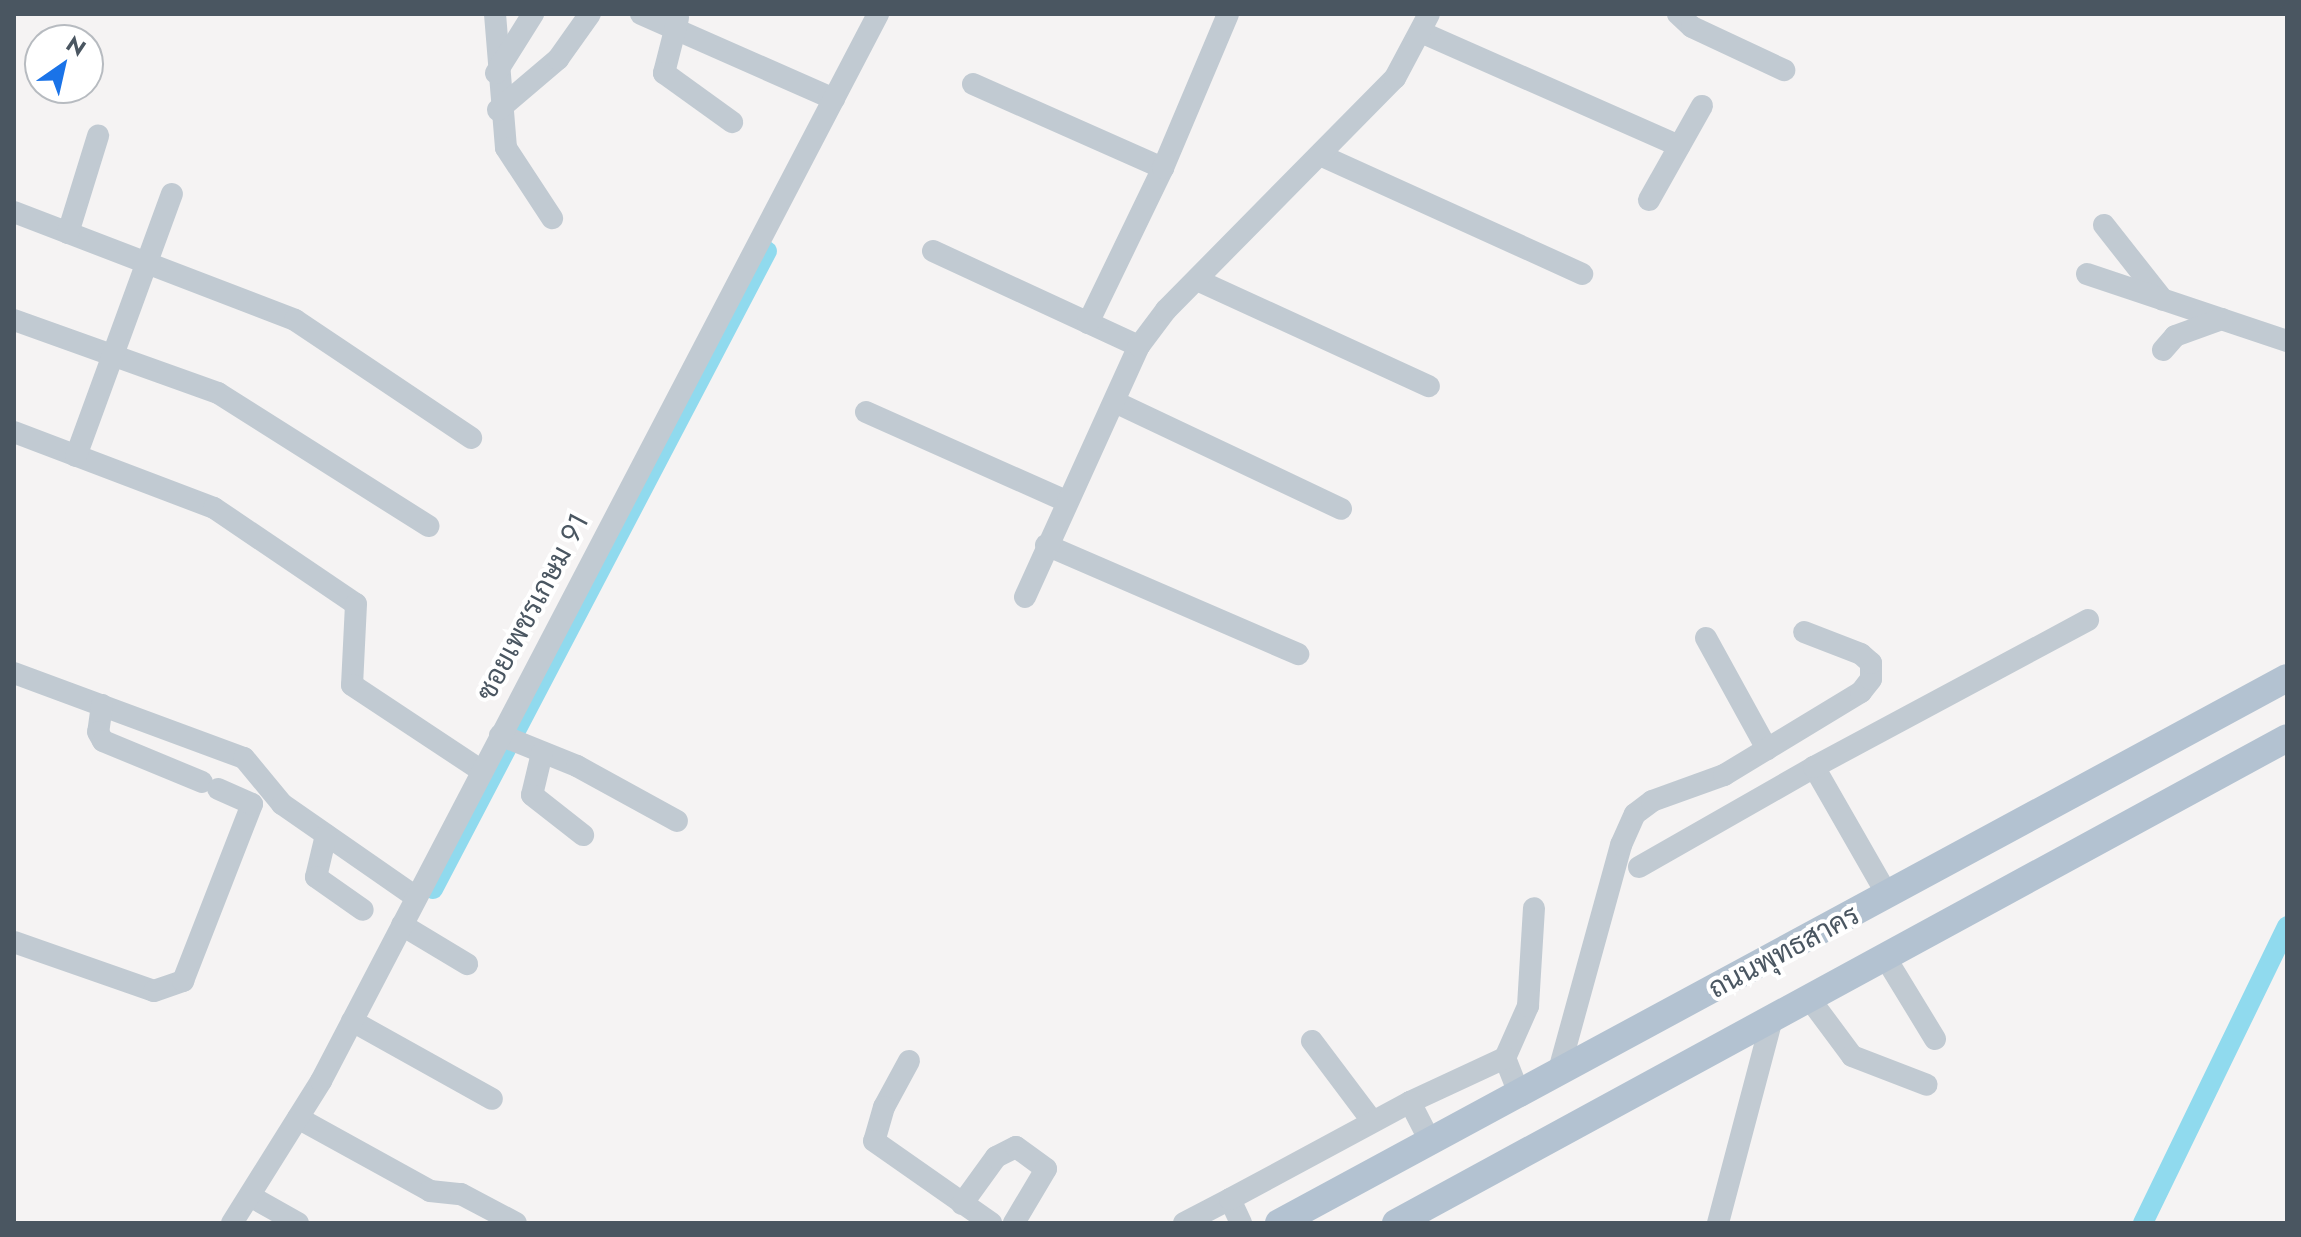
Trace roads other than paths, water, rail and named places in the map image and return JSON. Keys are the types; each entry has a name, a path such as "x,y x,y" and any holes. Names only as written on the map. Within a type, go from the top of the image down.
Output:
{"main road":[{"name":"ถนนพุทธสาคร","path":"1279,1223 1520,1096 2287,678"},
{"name":"ถนนพุทธสาคร","path":"1402,1221 2287,738"}],"street":[{"path":"495,14 498,110 514,168 552,218"},
{"path":"496,73 533,14"},
{"path":"498,110 558,59 590,14"},
{"path":"641,14 678,22 834,99"},
{"name":"ซอยเพชรเกษม 91","path":"232,1223 274,1209 314,1126 416,933 416,897 482,771 523,745 834,99 878,14"},
{"path":"1088,323 1163,168 1228,14"},
{"path":"1678,14 1692,27 1784,70"},
{"path":"678,22 664,73 732,122"},
{"path":"1025,597 1139,346 1197,280 1395,78 1426,23 1679,146"},
{"path":"973,84 1163,168"},
{"path":"1649,200 1702,106"},
{"path":"68,233 98,136"},
{"path":"1320,155 1582,274"},
{"path":"76,456 172,194"},
{"path":"14,212 295,320 471,438"},
{"path":"2104,225 2163,300"},
{"path":"933,251 1139,346"},
{"path":"2087,274 2287,341"},
{"path":"1197,280 1429,386"},
{"path":"2163,350 2175,336 2222,319"},
{"path":"14,320 218,393 428,526"},
{"path":"1115,402 1341,509"},
{"path":"866,412 1066,501"},
{"path":"14,432 214,508 356,604 352,685 482,771"},
{"path":"1046,545 1298,654"},
{"path":"1639,867 1814,767 2088,620"},
{"path":"1558,1074 1616,860 1635,814 1767,749 1871,679 1871,663 1861,654 1804,632"},
{"path":"1706,638 1767,749"},
{"path":"14,673 244,758 282,804 416,897"},
{"path":"102,705 98,732 103,741 252,804"},
{"path":"523,745 677,821"},
{"path":"523,745 532,795 583,835"},
{"path":"1814,767 1888,896"},
{"path":"14,942 154,991 183,981 261,778"},
{"path":"326,835 316,877 363,910"},
{"path":"1184,1223 1372,1121 1505,1058 1528,1006 1534,908"},
{"path":"416,933 467,964"},
{"path":"1885,957 1935,1039"},
{"path":"1809,998 1852,1056 1927,1085"},
{"path":"1718,1223 1772,1018"},
{"path":"365,1029 492,1099"},
{"path":"1312,1041 1372,1121"},
{"path":"1505,1058 1520,1096"},
{"path":"909,1061 884,1107 874,1141 991,1223"},
{"path":"1410,1102 1431,1143"},
{"path":"314,1126 430,1191 461,1194 516,1223"},
{"path":"962,1204 996,1157 1016,1147 1046,1169 1014,1223"},
{"path":"1230,1199 1241,1223"}],"waterway":[{"path":"433,889 767,251"},
{"path":"2143,1223 2287,926"}]}
